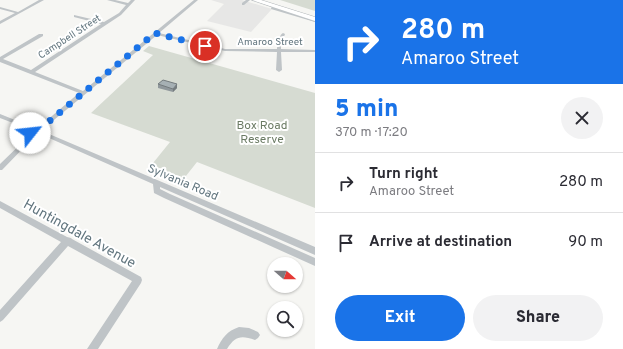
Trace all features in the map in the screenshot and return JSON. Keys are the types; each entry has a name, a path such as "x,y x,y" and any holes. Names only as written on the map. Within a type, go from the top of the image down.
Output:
{"highway":[{"path":"256,0 315,20"},
{"path":"268,0 315,15"}],"street":[{"path":"0,23 42,0"},
{"path":"109,0 128,4"},
{"name":"Campbell Street","path":"33,71 120,14 133,0"},
{"path":"0,168 33,132 42,130 83,93 196,0"},
{"path":"243,4 248,0"},
{"path":"0,8 18,13"},
{"path":"76,16 105,24"},
{"name":"Amaroo Street","path":"155,33 224,50 278,49 315,51"},
{"path":"279,70 278,49 284,34"},
{"path":"0,59 41,35"},
{"path":"205,46 214,35"},
{"path":"0,59 33,71 83,93"},
{"path":"0,116 33,132"},
{"name":"Sylvania Road","path":"42,130 156,183 315,251"},
{"path":"156,183 157,191 167,196 315,262"},
{"name":"Huntingdale Avenue","path":"0,204 68,240 138,280 92,349"},
{"path":"0,317 68,240"},
{"path":"222,349 227,338 235,332 244,331 256,335"}],"shaded area":[{"path":"211,0 242,0 272,9 251,32 207,21 224,4"}],"green space":[{"path":"280,0 315,0 315,11"},
{"name":"Box Road Reserve","path":"149,46 315,93 315,208 197,162 182,181 149,168 170,142 91,113 153,55 143,51"}],"building":[{"path":"163,80 177,84 173,89 158,84"}],"route":[{"path":"30,133 30,131 34,128 41,128 155,33 205,46"}]}
